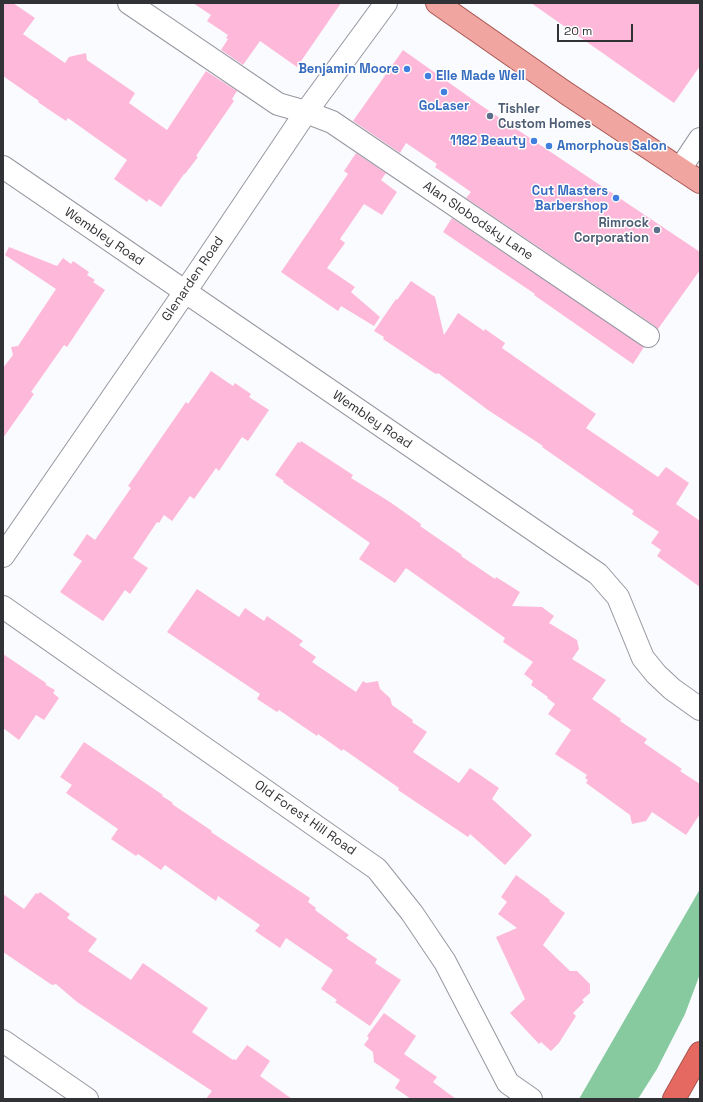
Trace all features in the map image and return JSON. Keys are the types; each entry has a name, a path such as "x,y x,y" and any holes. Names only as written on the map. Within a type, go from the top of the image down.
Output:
{"highway":[{"path":"674,1099 700,1053"}],"main road":[{"path":"437,3 566,93 700,182"}],"street":[{"name":"Alan Slobodsky Lane","path":"129,3 278,104 306,112 332,122 648,336"},
{"name":"Glenarden Road","path":"3,556 185,292 306,112 386,3"},
{"path":"680,169 700,139"},
{"name":"Wembley Road","path":"3,167 598,574 618,597 643,658 656,674 672,689 700,709"},
{"name":"Old Forest Hill Road","path":"3,607 377,869 412,913 445,962 508,1083 531,1099"},
{"path":"3,1041 87,1099"}],"green space":[{"path":"700,889 700,974 685,1014 657,1069 638,1099 579,1099"}],"building":[{"path":"3,3 13,3 35,18 23,34 65,63 69,57 86,53 87,60 135,93 129,103 167,130 206,71 237,91 232,99 234,101 196,156 198,157 161,207 149,199 147,202 114,179 127,160 68,118 66,121 48,109 3,76"},
{"path":"193,3 341,3 297,67 260,41 243,65 221,50 228,39 226,38 228,35 207,21 211,15"},
{"path":"531,3 700,3 700,66 674,103"},
{"path":"403,50 479,104 700,252 700,270 658,329 466,198 471,192 435,167 437,164 406,143 400,153 353,121"},
{"path":"356,153 386,173 381,180 397,192 382,215 364,204 340,239 345,243 327,268 355,287 351,292 380,317 374,326 341,306 338,311 281,272 348,174 344,171"},
{"path":"452,218 644,347 633,364 534,295 535,294 443,232"},
{"path":"9,247 57,266 63,258 71,264 73,261 89,272 87,275 95,280 93,282 105,290 67,347 64,345 31,392 34,394 3,438 3,368 13,355 11,347 18,346 56,289 5,255"},
{"path":"411,281 435,297 444,335 458,313 484,331 485,329 505,343 502,348 596,414 586,428 658,477 666,467 689,483 676,504 700,521 700,587 657,556 661,550 651,543 659,532 632,514 634,511 542,447 543,446 488,410 438,373 434,373 383,339 384,337 374,331 396,299 397,300"},
{"path":"211,371 233,386 235,383 251,394 249,397 269,410 248,441 242,437 219,471 216,468 194,499 190,496 172,521 164,515 159,523 157,522 133,558 148,568 130,594 125,590 103,621 60,592 82,561 73,555 87,534 95,540 131,488 128,486 186,402 188,404"},
{"path":"301,441 353,475 351,478 390,502 421,524 420,526 462,555 461,556 495,579 496,577 520,592 512,606 542,607 554,616 549,623 577,640 579,649 572,659 606,680 592,699 621,719 620,721 647,739 644,743 682,769 680,771 700,784 700,814 686,835 652,812 646,821 632,824 630,815 586,783 588,780 585,778 587,775 555,754 571,730 548,714 555,704 531,685 533,681 524,674 533,662 503,642 505,638 406,568 395,583 359,559 370,543 275,475 298,442 300,443"},
{"path":"197,589 239,617 245,608 264,621 267,616 303,641 299,645 316,657 312,662 356,692 363,681 366,683 378,681 380,689 390,698 392,705 413,720 412,722 427,732 413,752 459,783 470,768 499,788 492,799 532,835 505,865 470,834 468,837 398,790 399,788 343,749 342,751 279,710 277,712 257,699 260,694 167,632"},
{"path":"3,654 55,690 53,693 59,698 44,720 36,715 19,740 3,728"},
{"path":"84,742 163,795 162,796 173,803 172,804 212,831 211,832 310,898 308,902 316,908 315,910 349,935 346,938 377,959 375,963 401,980 370,1026 335,1002 337,1000 321,989 333,970 286,938 280,948 255,931 260,925 218,896 216,901 165,865 161,870 138,854 136,856 111,839 118,829 66,793 72,785 60,777"},
{"path":"516,875 565,913 543,945 570,971 577,971 590,984 590,993 582,1000 584,1002 573,1013 576,1016 559,1043 551,1051 541,1042 539,1044 510,1013 525,999 496,937 517,928 498,914 507,902 501,897"},
{"path":"40,892 70,914 67,918 97,939 88,951 131,980 143,963 208,1008 192,1032 233,1060 236,1060 247,1045 270,1061 260,1076 292,1099 206,1099 212,1091 77,1002 56,984 52,985 3,952 3,894 24,909 36,893 38,894"},
{"path":"384,1013 416,1036 404,1054 437,1077 433,1082 456,1099 411,1099 395,1088 400,1080 374,1062 373,1052 364,1045 369,1038 367,1036"}],"place":[{"name":"Benjamin Moore","path":"407,69"},
{"name":"Elle Made Well","path":"428,76"},
{"name":"GoLaser","path":"444,92"},
{"name":"Tishler Custom Homes","path":"490,116"},
{"name":"1182 Beauty","path":"534,141"},
{"name":"Amorphous Salon","path":"549,146"},
{"name":"Cut Masters Barbershop","path":"616,198"},
{"name":"Rimrock Corporation","path":"657,230"}]}
